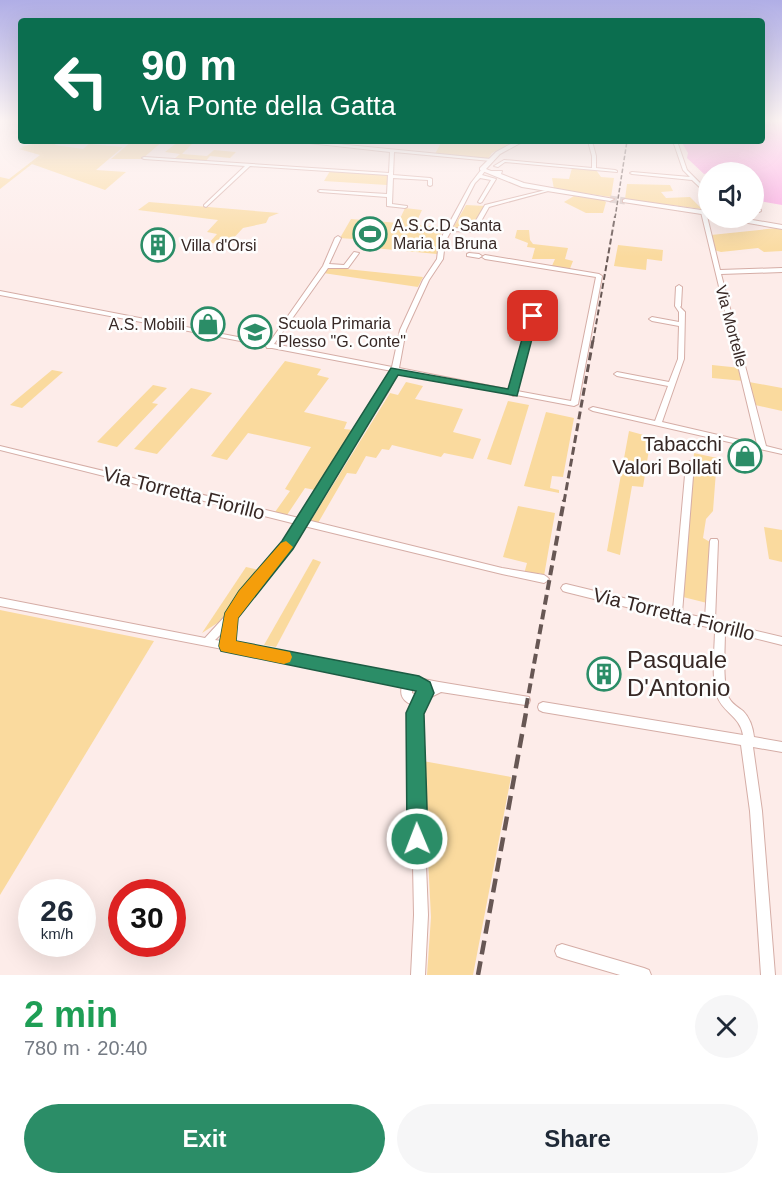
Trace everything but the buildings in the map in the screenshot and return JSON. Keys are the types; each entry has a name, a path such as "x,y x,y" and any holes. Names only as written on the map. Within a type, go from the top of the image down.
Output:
{"street":[{"path":"206,206 247,166"},
{"path":"270,166 430,179 430,185"},
{"path":"391,166 389,205 405,207"},
{"path":"478,166 491,169 509,180 550,190 610,199"},
{"path":"207,642 230,617 302,522 395,371 403,330 426,280 440,259 440,246 448,229 495,166"},
{"path":"566,166 615,171"},
{"path":"686,166 691,179 698,185"},
{"path":"480,202 494,179 491,169"},
{"path":"632,173 691,179"},
{"path":"448,229 473,231 487,206 550,190"},
{"path":"320,191 389,195"},
{"path":"625,201 698,210"},
{"path":"764,224 782,227"},
{"name":"Via Mortelle","path":"709,228 718,272 762,447"},
{"path":"269,347 326,266 338,238"},
{"path":"326,266 346,267 356,254"},
{"path":"0,293 269,347 574,404 598,276 469,255"},
{"path":"551,281 555,270"},
{"path":"718,272 782,270"},
{"path":"658,423 681,359 682,312 679,308 679,286"},
{"path":"513,394 532,317 545,317 550,307"},
{"path":"652,319 682,325"},
{"path":"617,374 672,385"},
{"path":"593,410 782,452"},
{"name":"Via Torretta Fiorillo","path":"0,448 502,571 544,579"},
{"path":"677,616 690,464"},
{"path":"714,541 715,624 722,694 728,704 743,716 747,724 768,975"},
{"name":"Via Torretta Fiorillo","path":"566,588 782,641"},
{"path":"0,602 416,683 525,700"},
{"path":"227,646 230,617"},
{"path":"394,678 407,695 415,713 421,915 418,975"},
{"path":"407,695 408,685 416,683 424,688 415,713"},
{"path":"407,695 415,700 439,687"},
{"path":"543,707 782,747"},
{"path":"562,951 644,975"}],"shaded area":[{"path":"25,166 29,166 0,189 0,177 9,179"},
{"path":"39,166 100,166 96,170 126,172 105,190"},
{"path":"764,166 782,166 782,205 764,202"},
{"path":"572,168 596,170 601,177 614,178 611,197 554,189 552,178 569,179"},
{"path":"330,171 388,174 387,185 324,181"},
{"path":"627,184 670,185 673,191 661,192 666,198 690,197 698,205 698,208 625,199"},
{"path":"574,196 603,200 606,202 603,213 586,213 564,202"},
{"path":"149,202 279,213 269,217 266,223 243,228 228,244 209,243 217,234 207,232 218,220 138,210"},
{"path":"466,205 485,206 473,230 453,228"},
{"path":"405,208 422,210 415,225 445,227 436,243 437,254 363,247 366,240 340,238 351,219 398,223"},
{"path":"777,228 782,230 782,251 764,252 758,248 721,252 714,250 711,235"},
{"path":"517,230 529,230 533,244 568,248 565,259 573,261 569,271 551,268 555,259 532,259 535,248 527,247 528,243 515,238"},
{"path":"618,245 663,250 662,261 647,259 646,270 614,266"},
{"path":"327,267 423,277 418,287 323,273"},
{"path":"285,361 321,369 317,375 329,378 304,412 347,422 344,429 354,430 315,490 305,488 287,515 275,512 290,491 285,489 311,447 248,433 227,460 211,456"},
{"path":"712,365 741,368 744,381 712,378"},
{"path":"52,370 63,372 22,408 10,405"},
{"path":"406,382 423,386 415,399 463,409 453,432 481,439 473,459 444,453 441,457 392,445 389,450 382,449 376,458 366,456 356,474 347,473 318,523 310,522 390,393 398,395"},
{"path":"749,382 782,388 782,411 755,405"},
{"path":"153,385 167,388 152,403 158,404 117,447 97,442"},
{"path":"191,388 212,393 157,454 134,449"},
{"path":"508,401 529,405 511,465 487,459"},
{"path":"546,412 574,418 563,477 552,476 550,488 559,490 559,493 524,486"},
{"path":"629,431 651,437 643,487 632,486 620,555 607,551"},
{"path":"694,453 717,458 713,511 706,519 703,538 710,542 707,603 683,597"},
{"path":"518,506 555,513 544,576 540,573 524,574 527,563 503,557"},
{"path":"764,527 782,530 782,562 769,559"},
{"path":"313,559 321,562 276,647 264,645"},
{"path":"246,567 259,570 222,620 202,633"},
{"path":"0,610 154,641 0,895"},
{"path":"423,761 511,777 473,975 427,975 431,917"}],"tunnel":[{"path":"610,199 625,201"}],"railway":[{"path":"615,218 623,166"},
{"path":"593,342 615,216"},
{"path":"564,502 593,340"},
{"path":"526,708 564,500"},
{"path":"478,975 527,707"}],"slow traffic":[{"path":"284,657 227,646 230,617 260,576 286,547"}],"place":[{"name":"A.S.C.D. Santa Maria la Bruna","path":"370,234"},
{"name":"Villa d'Orsi","path":"158,245"},
{"name":"A.S. Mobili","path":"208,324"},
{"name":"Scuola Primaria Plesso \"G. Conte\"","path":"255,332"},
{"name":"Tabacchi Valori Bollati","path":"745,456"},
{"name":"Pasquale D'Antonio","path":"604,674"}],"route":[{"path":"417,839 415,713 425,693 422,685 227,646 230,617 260,576 287,545 395,371 513,394 533,316"}]}
